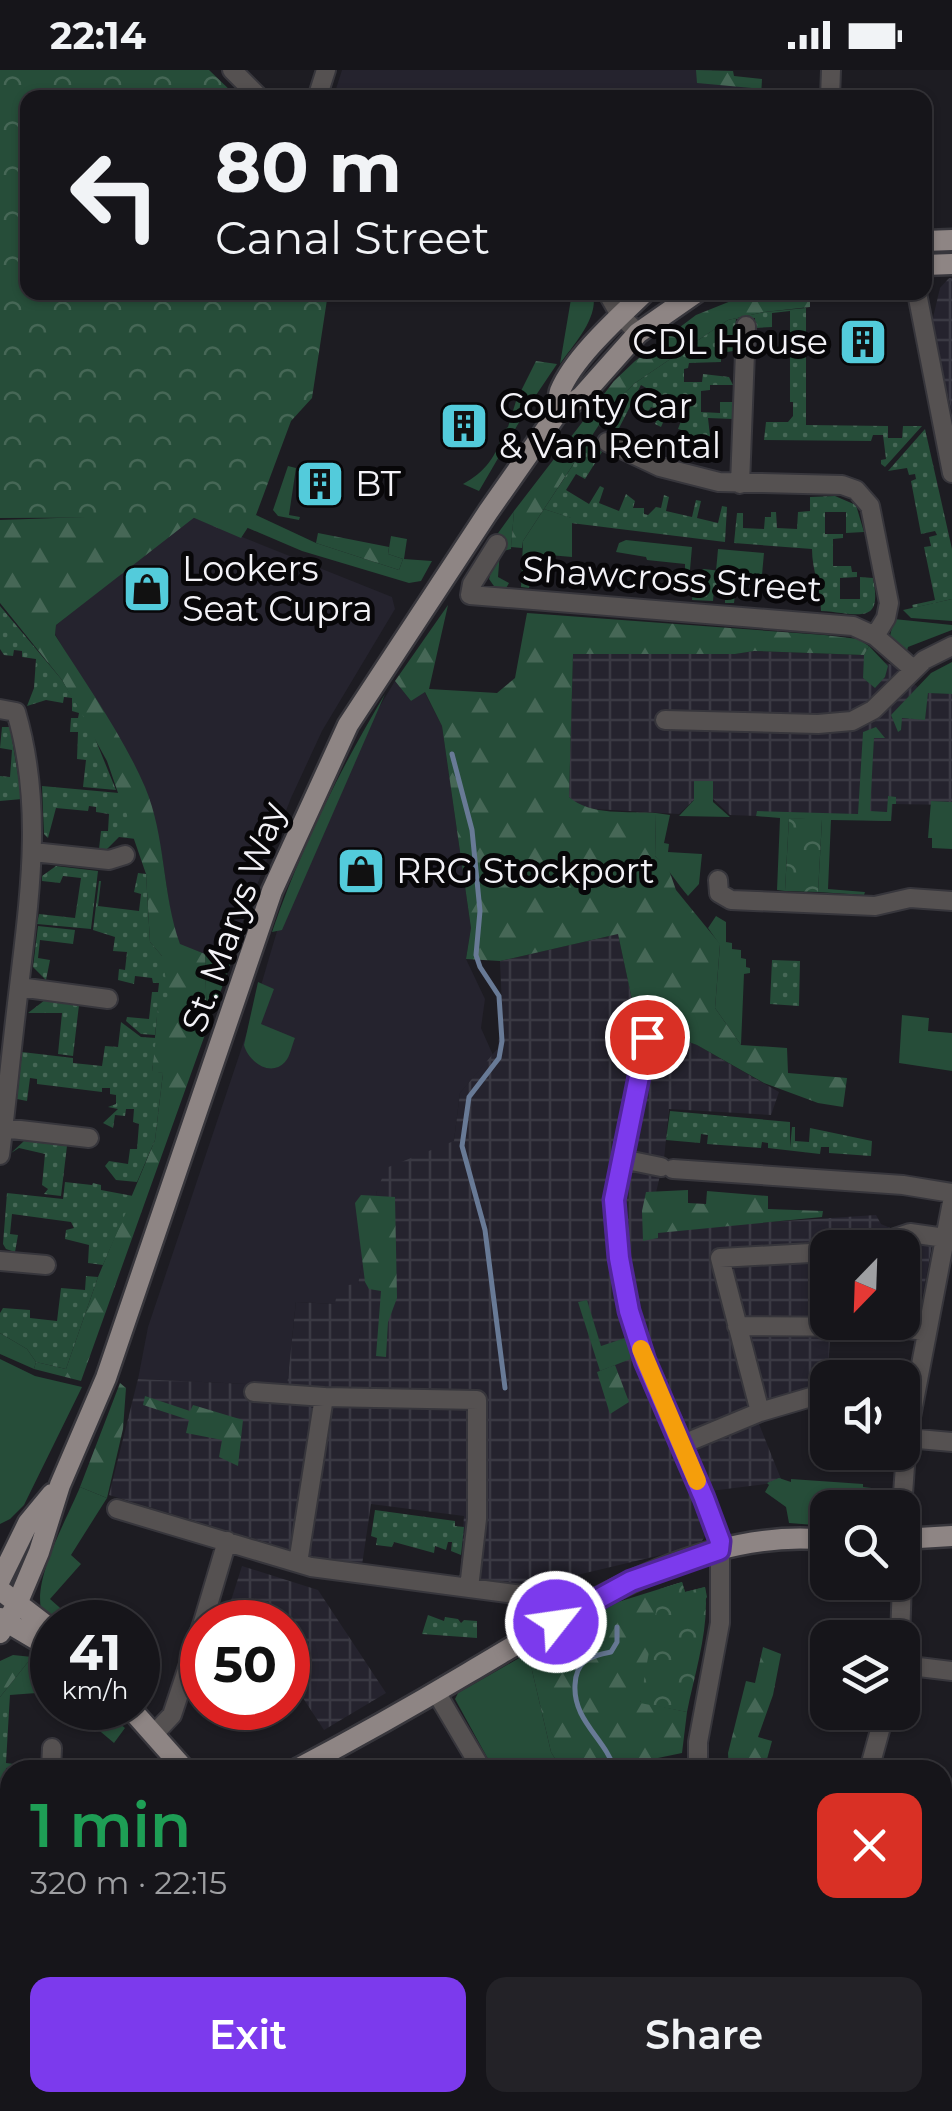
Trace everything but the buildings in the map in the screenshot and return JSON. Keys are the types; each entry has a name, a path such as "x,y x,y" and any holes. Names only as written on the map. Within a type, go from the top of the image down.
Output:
{"main road":[{"name":"St. Marys Way","path":"556,415 560,390 602,333 634,300"},
{"name":"St. Marys Way","path":"6,1619 39,1552 60,1485 106,1378 272,891 348,725 556,415 582,396 638,333 684,300"},
{"name":"St. Marys Way","path":"0,1580 28,1523 60,1485"},
{"path":"0,1536 28,1523"},
{"path":"920,1538 952,1536"},
{"path":"313,1760 631,1581 719,1550 788,1537 810,1539"},
{"path":"0,1590 6,1619 30,1635"},
{"path":"152,1730 178,1760"}],"street":[{"path":"232,70 252,90"},
{"path":"612,300 638,333"},
{"path":"643,300 656,318"},
{"path":"919,300 942,378 952,473"},
{"path":"740,484 736,365 746,326"},
{"path":"612,451 669,470 740,484 842,485 862,494 870,506 889,603 876,636"},
{"name":"Shawcross Street","path":"496,544 472,584 470,596 853,626 876,636 913,669"},
{"path":"665,720 818,724 852,721 873,710 913,669 952,646"},
{"path":"0,709 16,712 21,729 33,794 34,852 0,1155"},
{"path":"34,852 109,860 125,854"},
{"path":"718,880 719,893 731,900 875,906 910,898 952,901"},
{"path":"19,987 108,999"},
{"path":"647,1037 614,1200 629,1311 645,1361 683,1444 720,1541 720,1623 698,1760"},
{"path":"3,1128 90,1138"},
{"path":"622,1159 667,1168 952,1192"},
{"path":"916,1360 943,1296 945,1238 952,1202"},
{"path":"920,1234 945,1238"},
{"path":"760,1412 720,1258 810,1253"},
{"path":"0,1261 46,1265"},
{"path":"737,1326 890,1327 926,1331"},
{"path":"254,1392 324,1398 477,1400 476,1519 469,1588"},
{"path":"683,1444 760,1412 810,1397"},
{"path":"298,1563 324,1398"},
{"path":"920,1439 952,1442"},
{"path":"118,1509 298,1563 530,1596 544,1604 556,1622"},
{"path":"210,1600 227,1541"},
{"path":"920,1667 952,1671"},
{"path":"436,1692 476,1760"},
{"path":"155,1733 172,1716 180,1693"},
{"path":"872,1760 879,1730"},
{"path":"51,1760 52,1748"}],"shaded area":[{"path":"342,70 712,70 711,76 758,81 757,90 336,90"},
{"path":"949,278 952,413 932,322 940,288"},
{"path":"192,517 392,597 395,609 322,731 291,798 227,962 180,945 145,789 55,634 56,625"},
{"path":"753,651 864,655 892,665 920,689 952,691 952,805 893,804 891,821 730,815 694,781 694,800 679,814 595,809 577,805 569,797 573,654"},
{"path":"395,681 411,701 424,691 442,726 471,928 466,959 485,999 481,1028 493,1055 460,1093 454,1141 377,1191 358,1285 335,1304 296,1302 287,1386 138,1379 148,1327 277,931 336,794"},
{"path":"618,934 637,1023 697,1045 779,1092 771,1115 669,1109 664,1159 647,1230 876,1215 881,1224 895,1230 810,1230 810,1340 830,1340 829,1360 810,1360 810,1393 757,1419 781,1479 710,1491 708,1531 699,1546 535,1585 460,1578 464,1516 371,1504 362,1565 315,1557 109,1495 138,1379 287,1386 296,1302 335,1304 338,1286 358,1284 377,1191 386,1168 454,1141 460,1093 498,1048 502,1006 500,961"},
{"path":"920,1241 932,1246 920,1309"},
{"path":"242,1566 318,1590 386,1693 324,1730 310,1709 310,1600 231,1600"}],"green space":[{"path":"0,70 209,70 230,90 20,90 20,300 327,300 312,398 291,421 256,515 241,538 192,517 0,518"},
{"path":"696,70 733,71 734,76 762,79 761,90 697,83"},
{"path":"571,300 594,300 584,330 560,364"},
{"path":"734,300 822,300 810,302 810,307 728,320 635,383 612,405 522,548 511,547 514,511 614,381 696,315"},
{"path":"806,308 806,425 888,426 888,438 902,438 903,426 922,426 885,467 881,464 886,459 883,435 873,435 871,441 764,440 766,422 788,422 793,416 790,311 772,313 772,327 755,328 755,318 736,319 733,351 721,353 721,362 689,363 684,369 684,382 702,382 703,374 729,377 733,385 710,385 710,390 701,391 701,412 720,413 720,402 733,402 733,419 708,418 710,436 698,436 691,446 684,444 688,432 678,429 684,413 670,407 661,427 655,424 660,411 638,408 648,389 641,385 616,434 599,426 612,405 635,383 728,320 764,312"},
{"path":"536,361 557,364 528,407 516,401"},
{"path":"516,401 528,407 479,491 463,484 484,469 494,455"},
{"path":"925,429 952,549 952,599 913,608 912,605 935,600 924,547 931,546 929,537 937,535 935,531 921,534 911,481 916,479 915,474 909,475 907,468 888,471"},
{"path":"588,442 602,452 585,479 576,474 566,490 589,504 600,486 604,488 599,503 619,511 626,494 635,501 633,508 644,508 648,515 656,507 661,508 664,495 669,497 666,511 692,517 696,500 701,501 697,518 718,523 722,506 727,507 725,542 571,523 571,518 544,509"},
{"path":"288,466 296,468 289,515 300,517 299,520 278,516 273,510"},
{"path":"835,496 856,505 864,532 846,533 846,512 825,512 825,534 843,534 843,538 833,539 833,566 851,566 852,572 857,572 857,577 840,578 840,599 860,599 860,577 873,578 874,604 865,614 821,611 812,549 734,543 737,513 743,513 743,528 764,529 765,517 776,512 777,528 797,529 798,512 810,511 810,497"},
{"path":"544,509 572,518 572,557 526,553 524,573 531,575 529,588 521,587 523,541"},
{"path":"514,511 511,549 500,552 498,577 509,583 505,590 496,589 489,579 493,564 475,565"},
{"path":"200,513 56,625 55,635 115,729 145,787 157,826 180,944 205,954 207,1029 81,1381 34,1369 36,1362 66,1369 98,1277 155,1140 163,1073 152,1072 162,956 150,942 146,874 107,761 62,680 0,603 0,520"},
{"path":"256,515 316,543 399,570 403,559 388,554 391,536 407,539 404,559 432,561 421,581 409,583 302,551 234,522"},
{"path":"318,533 389,547 388,554 403,559 399,570 316,543"},
{"path":"626,540 692,547 690,570 685,569 685,564 616,552 619,543"},
{"path":"718,549 764,553 762,575 716,571"},
{"path":"699,571 729,572 727,594 735,595 734,603 725,603 725,589 714,588 713,601 692,600"},
{"path":"952,599 952,621 911,618 903,610"},
{"path":"448,605 429,689 497,693 515,678 527,613 824,635 858,639 869,646 864,655 754,651 573,654 569,797 599,810 656,813 655,856 668,867 676,890 720,944 715,1008 741,1045 787,1048 788,1073 847,1078 843,1107 818,1103 764,1083 697,1045 637,1023 618,934 500,961 466,959 471,928 442,726 425,692 411,701 395,681"},
{"path":"0,606 62,680 92,731 116,790 83,787 86,760 77,759 78,732 70,732 71,718 78,718 79,713 72,711 72,698 64,697 63,703 46,700 27,706 34,688 36,659 22,657 22,651 14,650 13,656 4,655 0,649"},
{"path":"894,619 952,625 952,630 908,647 907,651 890,636"},
{"path":"869,646 888,666 885,677 875,688 863,678 864,655"},
{"path":"952,662 952,694 928,693 925,720 902,718 898,732 891,715 931,673"},
{"path":"385,694 282,930 272,932 322,810"},
{"path":"2,727 10,727 22,799 0,801 0,776 10,777 12,750 0,748"},
{"path":"876,727 885,738 874,738 870,811 887,812 888,796 896,797 891,821 831,820 828,889 865,892 864,895 818,892 822,820 789,818 785,891 777,890 780,818 756,816 757,811 858,814 863,732"},
{"path":"694,781 713,781 713,802 730,817 679,816 694,800"},
{"path":"42,786 119,793 136,839 119,837 106,850 99,849 101,831 108,831 109,814 89,806 88,811 56,808 48,838 44,834"},
{"path":"931,801 952,802 952,849 932,848 932,838 928,838"},
{"path":"656,813 670,815 664,843 669,844 668,852 702,854 699,884 688,896 655,856"},
{"path":"789,818 822,819 818,892 785,891"},
{"path":"56,866 98,871 91,929 37,924 39,914 75,918 81,878 63,876 60,883 42,881 42,876"},
{"path":"138,873 146,874 150,942 162,956 170,1006 158,1007 155,1035 141,1034 126,1021 127,1017 149,1019 152,992 158,992 159,983 135,976 134,984 118,980 119,969 125,970 127,952 113,951 115,937 93,930 99,881 98,906 139,911 141,894 134,892"},
{"path":"716,916 726,922 726,942 732,943 732,949 741,950 741,958 746,959 746,967 750,968 750,973 744,974 741,1045 715,1008 720,945 708,928"},
{"path":"242,924 207,1029 205,954 227,962"},
{"path":"38,926 75,930 73,944 40,940 38,958 50,960 46,980 33,967"},
{"path":"772,960 800,961 799,1006 770,1004"},
{"path":"258,982 274,989 261,1024 295,1038 287,1060 279,1067 266,1068 255,1062 244,1045"},
{"path":"45,1000 79,1005 73,1056 58,1054 62,1013 28,1013"},
{"path":"902,1015 929,1018 928,1031 952,1033 952,1071 899,1063"},
{"path":"121,1022 141,1037 156,1038 152,1071 163,1073 155,1140 137,1182 116,1180 105,1166 109,1161 128,1164 130,1149 137,1149 139,1124 133,1122 134,1109 126,1109 125,1116 115,1115 113,1128 103,1123 118,1109 108,1107 116,1104 116,1095 110,1094 110,1088 102,1088 102,1092 37,1084 37,1079 30,1078 27,1101 17,1099 22,1052 102,1066 105,1046 118,1047"},
{"path":"670,1111 790,1122 790,1148 792,1127 795,1141 809,1142 810,1128 872,1141 871,1156 829,1153 829,1147 821,1147 820,1154 768,1148 768,1143 762,1142 761,1148 707,1144 708,1135 701,1134 700,1143 666,1140"},
{"path":"24,1141 67,1146 61,1196 44,1194 48,1189 42,1185 45,1154 19,1148 11,1153"},
{"path":"65,1182 93,1183 101,1185 101,1190 133,1196 103,1265 88,1263 89,1245 65,1239 66,1230 74,1228 71,1222 12,1214 10,1234 18,1235 15,1252 3,1244 7,1193 63,1199"},
{"path":"688,1190 688,1203 706,1204 707,1191 768,1196 768,1209 823,1211 822,1217 658,1233 658,1238 643,1241 646,1192"},
{"path":"361,1195 395,1197 397,1298 388,1322 386,1357 376,1356 381,1291 369,1289 365,1282 355,1203"},
{"path":"86,1276 98,1277 66,1369 36,1362 27,1349 0,1333 3,1308 30,1310 30,1318 57,1321 61,1288 85,1290"},
{"path":"587,1300 601,1346 625,1338 633,1358 600,1371 578,1302"},
{"path":"0,1333 27,1349 36,1362 34,1369 0,1354"},
{"path":"0,1359 35,1376 82,1387 24,1505 0,1524"},
{"path":"615,1365 629,1402 610,1414 597,1372"},
{"path":"120,1383 126,1388 123,1429 107,1498 80,1487"},
{"path":"145,1396 190,1411 193,1405 243,1420 238,1466 219,1457 222,1440 186,1433 189,1420 143,1405"},
{"path":"779,1478 791,1482 863,1484 889,1490 810,1490 810,1525 789,1523 786,1507 765,1492 767,1483"},
{"path":"80,1487 107,1498 71,1555 81,1564 51,1600 40,1600 53,1548"},
{"path":"375,1510 455,1521 455,1526 464,1527 461,1555 451,1551 452,1542 448,1542 446,1550 435,1546 434,1553 394,1542 392,1547 376,1545 377,1538 371,1536"},
{"path":"682,1582 685,1592 705,1587 707,1597 640,1702 687,1712 682,1753 653,1760 556,1760 528,1653 618,1602"},
{"path":"682,1582 685,1592 705,1587 706,1602 701,1650 687,1712 640,1703 660,1589"},
{"path":"428,1615 444,1621 445,1617 461,1623 477,1621 477,1638 422,1634"},
{"path":"763,1647 781,1654 773,1695 758,1737 772,1741 767,1760 728,1760 746,1681 755,1683"},
{"path":"528,1653 556,1760 489,1760 455,1699 458,1693"},
{"path":"13,1655 30,1657 0,1697 0,1661"},
{"path":"30,1660 30,1694 10,1695 9,1711 0,1711 0,1697"},
{"path":"0,1711 9,1711 6,1760 0,1760"},
{"path":"99,1730 124,1730 114,1743"}],"waterway":[{"path":"452,754 472,830 480,911 476,955 499,996 499,1058 469,1097 462,1146 485,1230 505,1388"},
{"path":"610,1760 579,1709 575,1685 585,1661 611,1652 617,1642 617,1627"}],"slow traffic":[{"path":"641,1349 697,1481"}],"place":[{"name":"CDL House","path":"863,342"},
{"name":"County Car & Van Rental","path":"464,426"},
{"name":"BT","path":"320,484"},
{"name":"Lookers Seat Cupra","path":"147,589"},
{"name":"RRG Stockport","path":"361,871"}],"route":[{"path":"556,1622 631,1581 719,1550 720,1541 683,1444 645,1361 629,1311 619,1258 614,1200 647,1037"}]}
